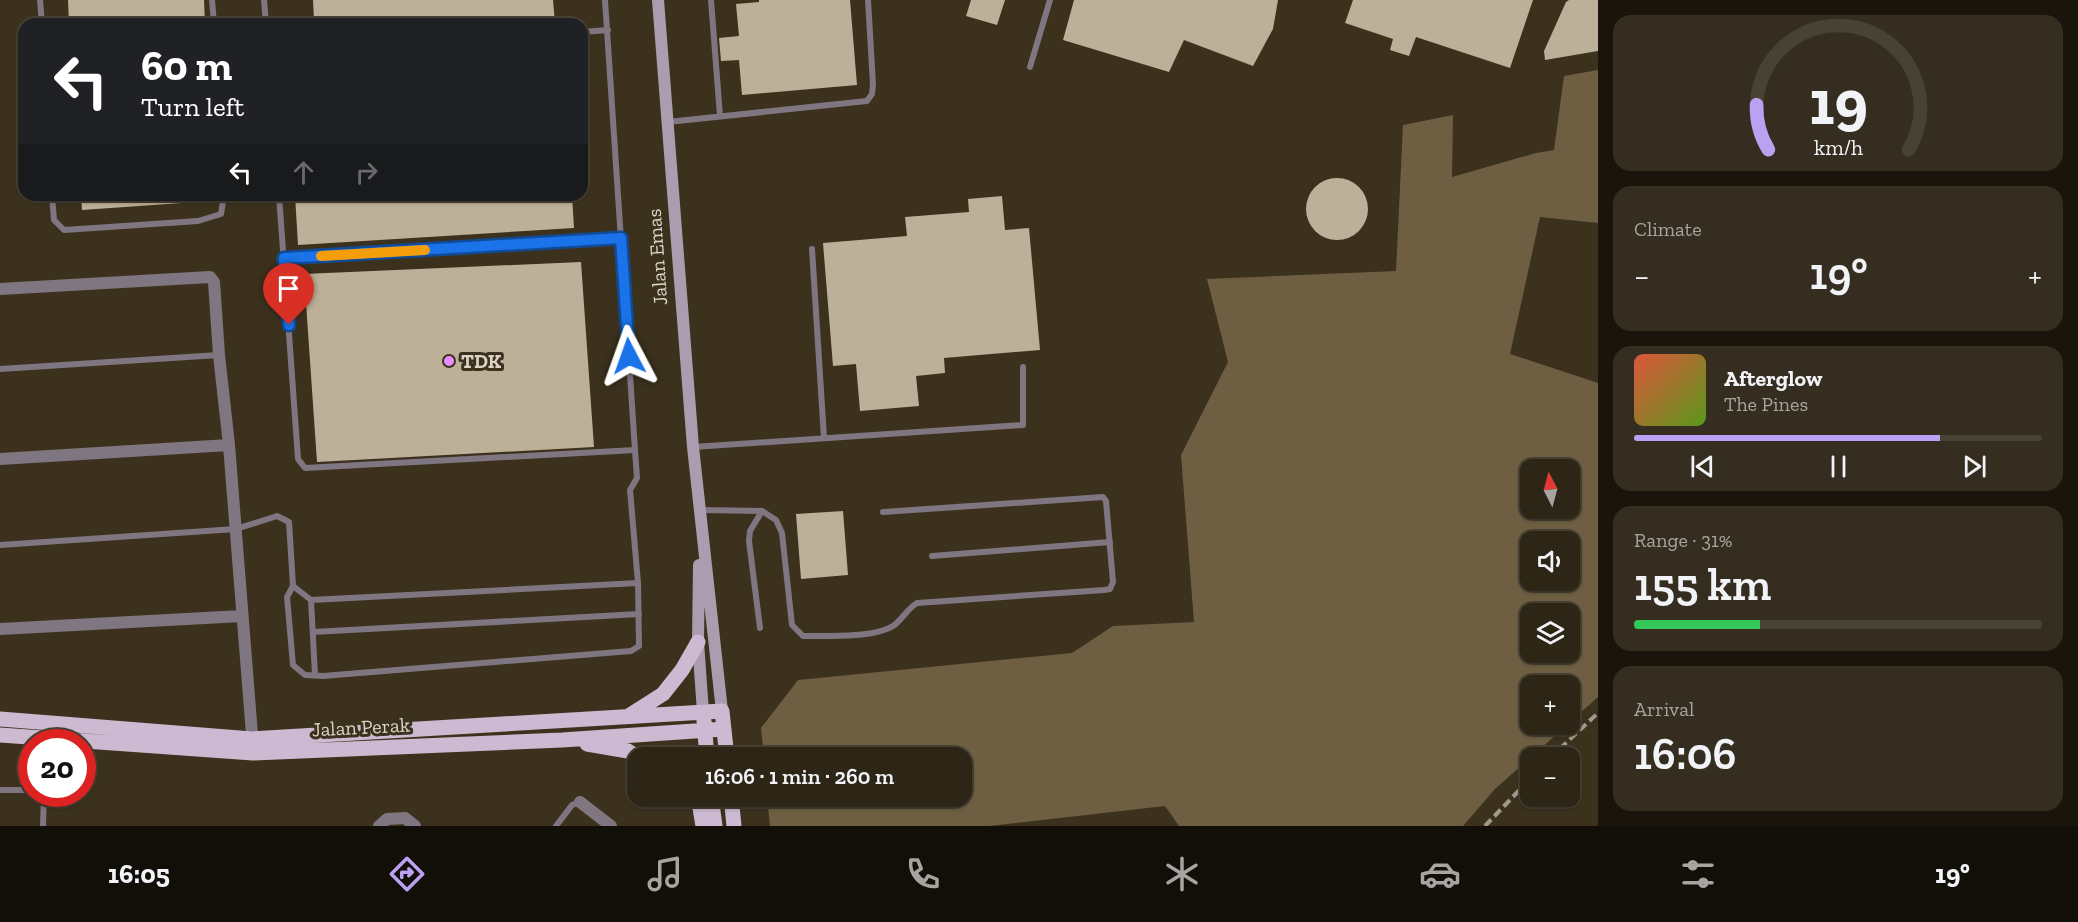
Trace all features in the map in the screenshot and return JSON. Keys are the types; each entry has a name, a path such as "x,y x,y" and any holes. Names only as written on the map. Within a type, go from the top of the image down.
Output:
{"main road":[{"name":"Jalan Emas","path":"658,0 693,447 726,747"},
{"name":"Jalan Emas","path":"699,510 699,642 706,747"},
{"path":"628,717 663,694 682,670 699,642"},
{"name":"Jalan Perak","path":"0,719 253,746 722,711"},
{"name":"Jalan Perak","path":"0,735 253,746 562,740 724,729"},
{"path":"562,740 627,751"},
{"path":"700,807 703,826"},
{"path":"712,807 715,826"},
{"path":"732,807 735,826"}],"street":[{"path":"0,289 210,278 214,282 253,746"},
{"path":"0,459 229,445"},
{"path":"0,629 242,615"},
{"path":"580,802 611,826"},
{"path":"378,826 387,819 398,818 405,818 415,826"}],"lane":[{"path":"40,0 42,18"},
{"path":"212,0 214,18"},
{"path":"264,0 266,18"},
{"path":"0,544 236,529 277,516 289,522 293,586 287,597 293,665 305,675 631,651 639,646 638,583 630,490 637,478 605,0"},
{"path":"711,0 720,116"},
{"path":"668,122 867,101 872,94 873,84 868,0"},
{"path":"1030,67 1050,0"},
{"path":"588,32 608,30"},
{"path":"52,201 54,220 64,230 198,221 221,214 223,201"},
{"path":"279,201 298,459 305,468 635,450"},
{"path":"284,258 621,238"},
{"path":"812,249 824,438"},
{"path":"0,369 219,355"},
{"path":"693,447 1023,425 1023,367"},
{"path":"699,510 762,511 776,520 782,533 792,625 803,636 880,633 895,625 917,603 1110,589 1113,582 1106,501 1103,497 882,512"},
{"path":"760,628 749,541 750,531 762,511"},
{"path":"932,556 1110,542"},
{"path":"293,586 311,600 638,583"},
{"path":"311,600 315,675"},
{"path":"313,632 639,614"},
{"path":"0,790 18,790"},
{"path":"556,826 572,805 580,802"},
{"path":"43,826 44,807"}],"shaded area":[{"path":"1598,70 1598,223 1540,217 1510,354 1598,383 1598,697 1580,713 1580,675 1520,675 1520,735 1556,735 1542,747 1520,747 1520,767 1495,789 1463,826 1179,826 1165,806 989,826 770,826 768,807 972,807 972,747 763,747 761,728 798,680 1072,653 1113,626 1194,622 1181,455 1228,362 1207,279 1396,271 1403,125 1453,115 1452,177 1554,150 1564,76"}],"building":[{"path":"68,0 204,0 205,18 69,18"},
{"path":"313,0 553,0 555,18 365,17 314,18"},
{"path":"759,0 850,0 857,85 742,95 739,60 721,61 719,38 739,36 736,4 759,2"},
{"path":"971,0 1005,0 997,25 966,16"},
{"path":"1074,0 1278,0 1273,29 1253,66 1184,40 1169,72 1063,40"},
{"path":"1353,0 1533,0 1510,68 1416,37 1409,56 1390,50 1393,39 1345,23"},
{"path":"1569,0 1598,0 1598,51 1545,60 1544,51 1566,2"},
{"path":"1331,178 1343,178 1359,187 1366,197 1368,209 1366,221 1359,231 1343,240 1331,240 1320,235 1311,226 1306,215 1306,203 1311,192 1320,183"},
{"path":"1002,196 1005,230 1029,228 1040,350 944,358 945,373 916,376 919,406 860,411 856,364 833,366 823,243 907,236 905,217 969,212 968,199"},
{"path":"81,201 182,201 182,203 82,210"},
{"path":"295,201 572,201 574,228 298,245"},
{"name":"TDK","path":"581,262 594,447 317,462 304,274"},
{"path":"843,511 848,575 801,579 796,514"}],"railway":[{"path":"1562,747 1598,713"},
{"path":"1485,826 1520,789"}],"slow traffic":[{"path":"321,256 425,250"}],"place":[{"name":"TDK","path":"449,361"}],"route":[{"path":"289,325 284,258 621,238 629,356"}]}
